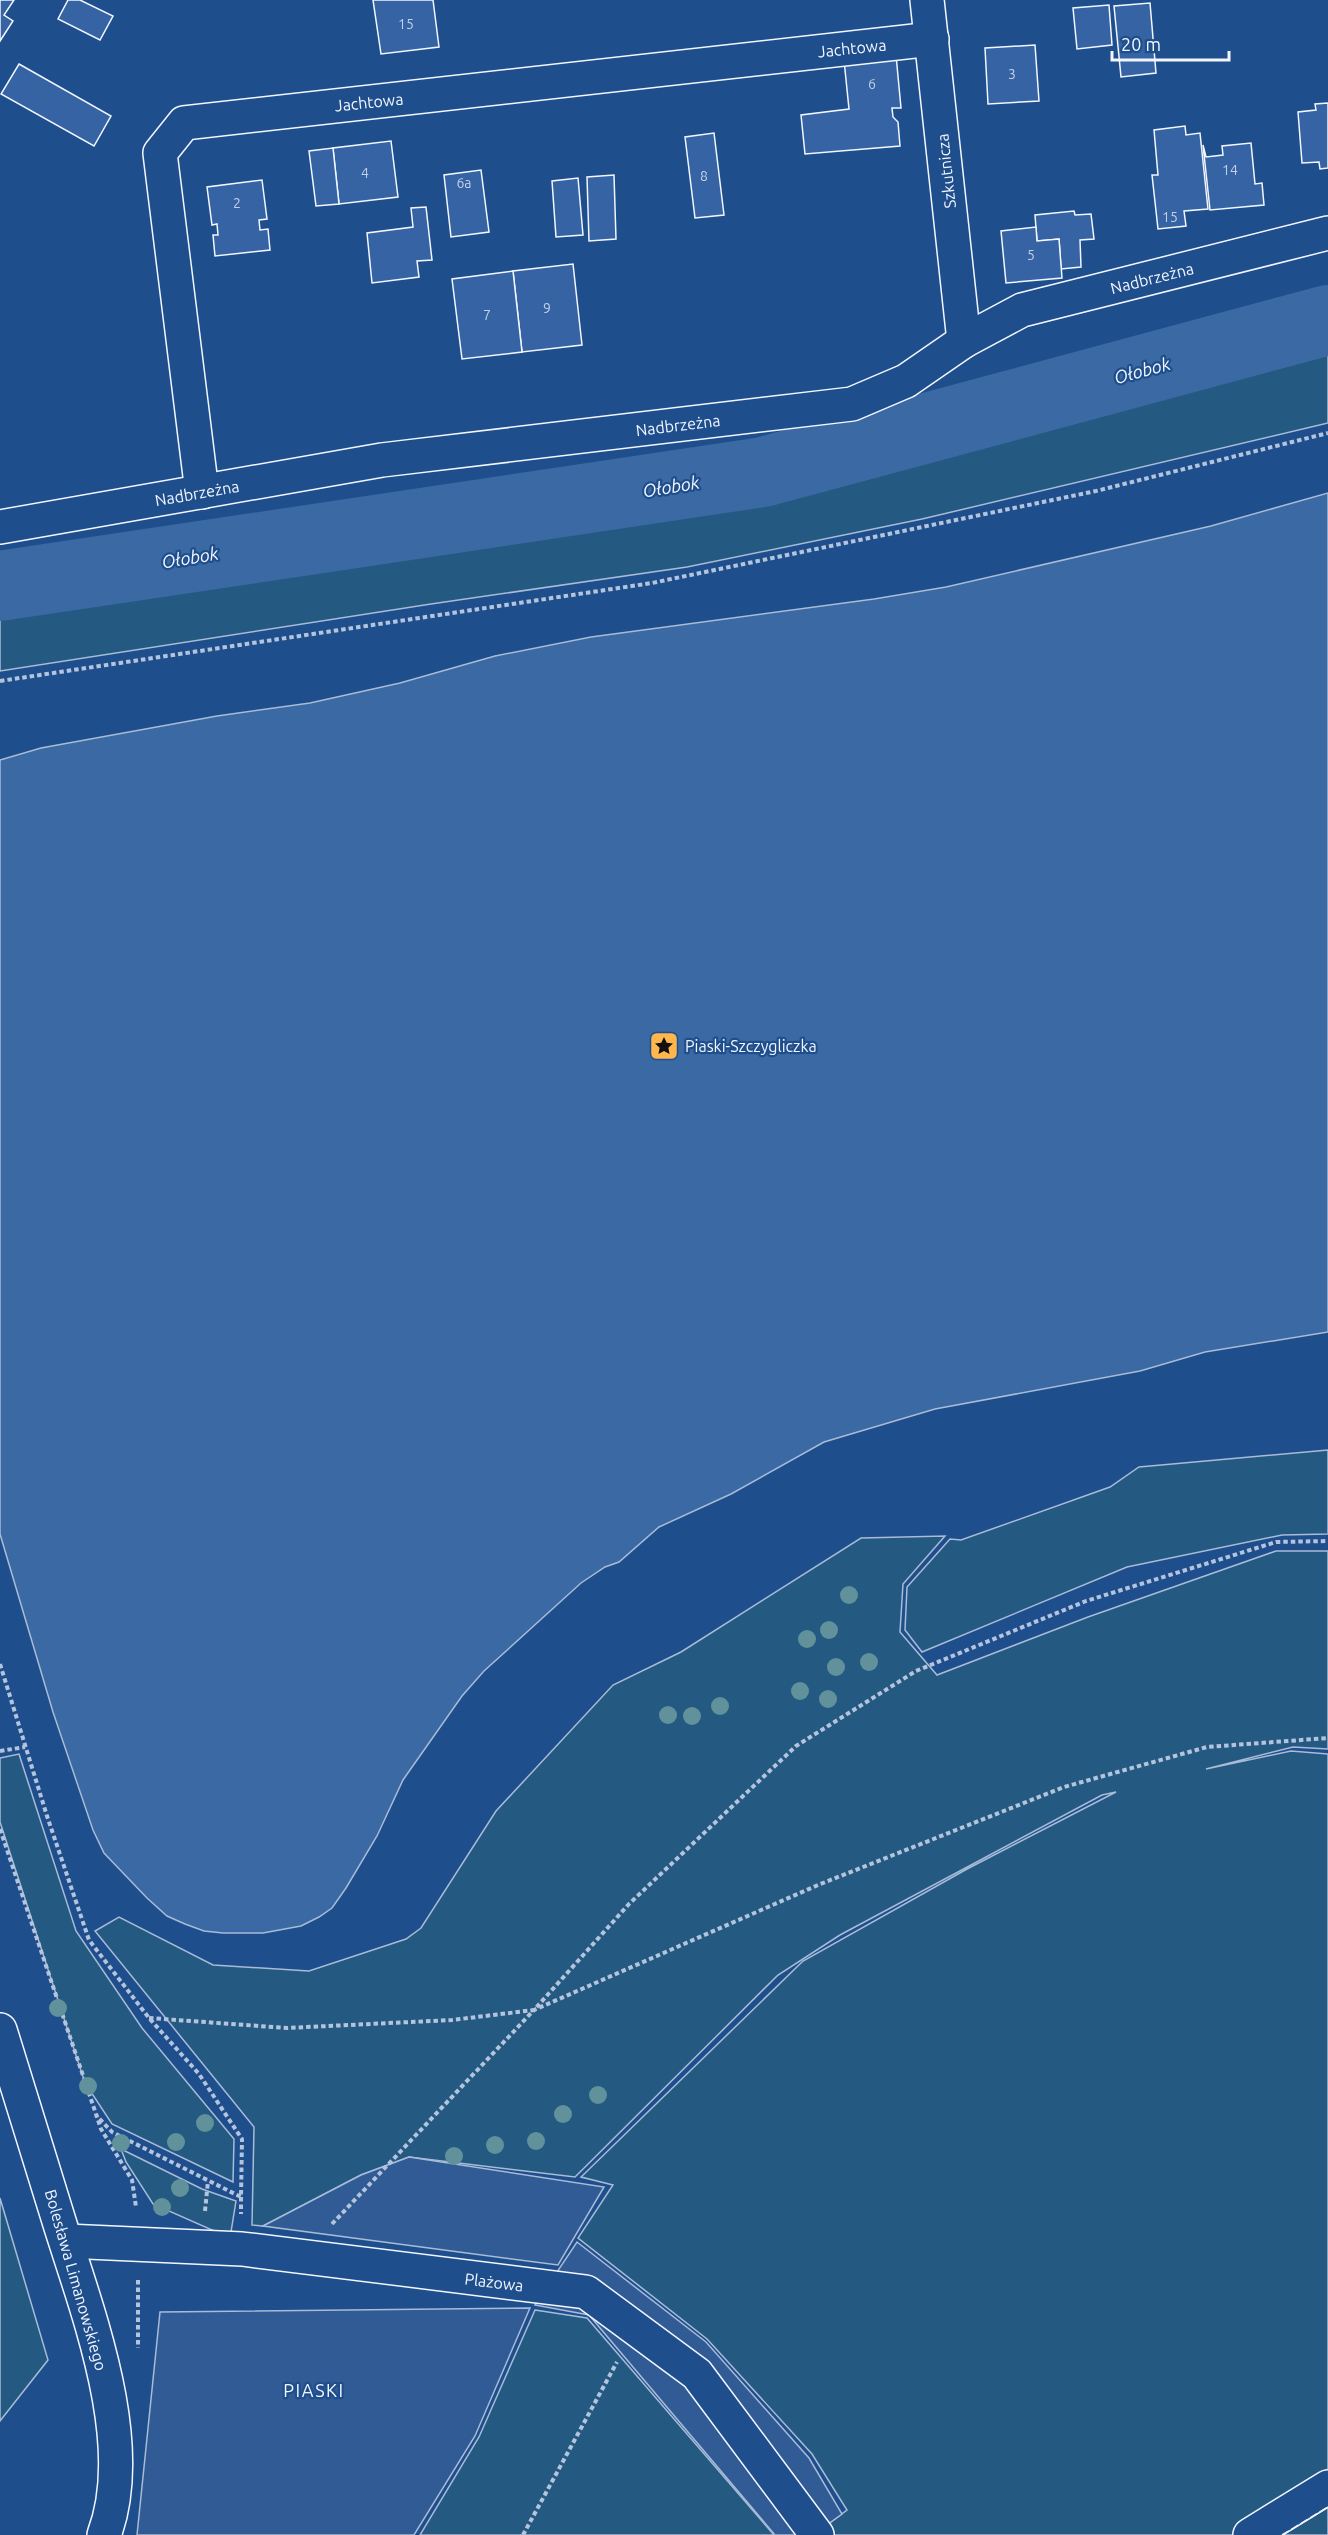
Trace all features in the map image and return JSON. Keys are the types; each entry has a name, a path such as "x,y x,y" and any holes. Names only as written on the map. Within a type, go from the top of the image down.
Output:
{"street":[{"name":"Szkutnicza","path":"927,0 964,341"},
{"name":"Jachtowa","path":"202,492 160,153 184,123 932,39"},
{"name":"Nadbrzeżna","path":"0,527 382,460 852,404 906,381 964,341 1022,310 1328,233"},
{"name":"Bolesława Limanowskiego","path":"0,2030 66,2241 109,2394 116,2480 104,2535"},
{"name":"Plażowa","path":"66,2241 242,2249 586,2292 697,2374 817,2535"},
{"path":"1250,2535 1328,2487"}],"path":[{"path":"0,681 652,583 1096,491 1328,434"},
{"path":"303,2255 534,2010 629,1904 796,1746 916,1671 1086,1601 1276,1542 1328,1541"},
{"path":"0,1664 89,1940 149,2018 199,2074 242,2139 241,2197 112,2132 96,2115"},
{"path":"149,2018 287,2028 453,2020 534,2010 818,1885 1064,1787 1207,1747 1328,1738"},
{"path":"0,1751 26,1747"},
{"path":"0,1829 101,2129 132,2180 136,2200 139,2354"},
{"path":"523,2535 635,2328"}],"shaded area":[{"path":"1328,351 1328,423 922,519 687,567 0,671 0,615 216,578 743,495 931,453"},
{"name":"Piaski-Szczygliczka","path":"1328,493 1328,1332 1205,1352 1140,1371 935,1409 824,1442 731,1494 659,1527 619,1562 605,1567 581,1583 484,1671 462,1696 403,1780 377,1836 332,1908 301,1926 263,1933 204,1931 167,1916 104,1853 93,1830 53,1712 0,1534 0,760 41,748 217,716 310,703 400,683 495,656 591,637 874,599 946,587 1211,526"},
{"path":"1328,1450 1328,1534 1282,1535 1127,1567 922,1652 905,1630 907,1587 950,1539 961,1540 1110,1487 1139,1467"},
{"path":"945,1536 903,1584 900,1632 937,1675 1088,1617 1276,1551 1328,1551 1328,1749 1293,1747 1206,1769 1291,1751 1328,1754 1328,2535 813,2535 847,2510 812,2454 707,2339 578,2238 613,2185 581,2177 803,1961 967,1869 1116,1792 1102,1795 840,1935 778,1975 575,2177 409,2157 361,2175 263,2226 252,2225 254,2127 95,1931 119,1917 213,1965 309,1971 406,1939 421,1928 496,1811 613,1685 681,1652 861,1538"},
{"path":"19,1754 76,1931 142,2028 234,2139 233,2182 112,2124 85,2083 0,1822 0,1758"},
{"path":"121,2149 202,2189 236,2201 230,2238 153,2204 126,2162"},
{"path":"409,2157 604,2187 558,2265 263,2226 361,2175"},
{"path":"0,2198 48,2360 0,2421"},
{"path":"577,2242 706,2342 809,2458 842,2514 813,2535 775,2535 589,2315 535,2305"},
{"path":"530,2308 475,2436 414,2535 137,2535 160,2312"},
{"path":"535,2310 587,2318 774,2535 420,2535 479,2437"}],"building":[{"path":"0,0 14,0 4,15 13,21 0,41"},
{"path":"68,0 80,0 113,16 100,40 58,19"},
{"path":"373,0 433,0 439,47 381,54"},
{"path":"1150,3 1156,73 1121,77 1114,6"},
{"path":"1109,5 1112,45 1077,49 1073,8"},
{"path":"1035,45 1039,101 988,104 985,48"},
{"path":"896,55 901,108 892,108 893,117 898,122 900,146 805,154 801,115 849,109 844,60"},
{"path":"19,64 111,116 94,146 1,94"},
{"path":"1328,103 1328,168 1320,169 1319,162 1302,163 1298,112 1316,110 1315,104"},
{"path":"1185,126 1186,135 1200,133 1208,209 1184,211 1186,226 1158,229 1152,175 1158,175 1154,130"},
{"path":"714,133 724,215 695,218 685,137"},
{"path":"391,141 398,197 339,204 333,148"},
{"path":"1251,143 1255,184 1262,183 1264,205 1210,210 1203,145 1206,157 1223,155 1222,146"},
{"path":"333,148 339,204 316,206 309,151"},
{"path":"481,170 489,232 451,237 444,175"},
{"path":"614,175 616,239 589,241 587,177"},
{"path":"578,178 583,235 556,237 552,181"},
{"path":"262,180 267,219 259,220 260,230 268,229 270,250 215,256 213,235 218,235 217,224 212,225 207,187"},
{"path":"426,207 432,260 417,261 419,277 372,283 367,233 413,227 411,208"},
{"path":"1074,211 1075,215 1091,214 1094,239 1080,240 1081,267 1061,269 1059,239 1037,241 1035,215"},
{"path":"1036,227 1037,241 1059,239 1062,278 1006,283 1001,231"},
{"path":"573,264 582,345 522,352 513,271"},
{"path":"513,271 522,352 462,359 452,279"}],"waterway":[{"name":"Ołobok","path":"0,586 763,472 1328,320"}],"fence":[{"path":"1282,2535 1328,2507"}],"place":[{"name":"Piaski-Szczygliczka","path":"664,1046"}],"district":[{"name":"PIASKI","path":"314,2390"}]}
